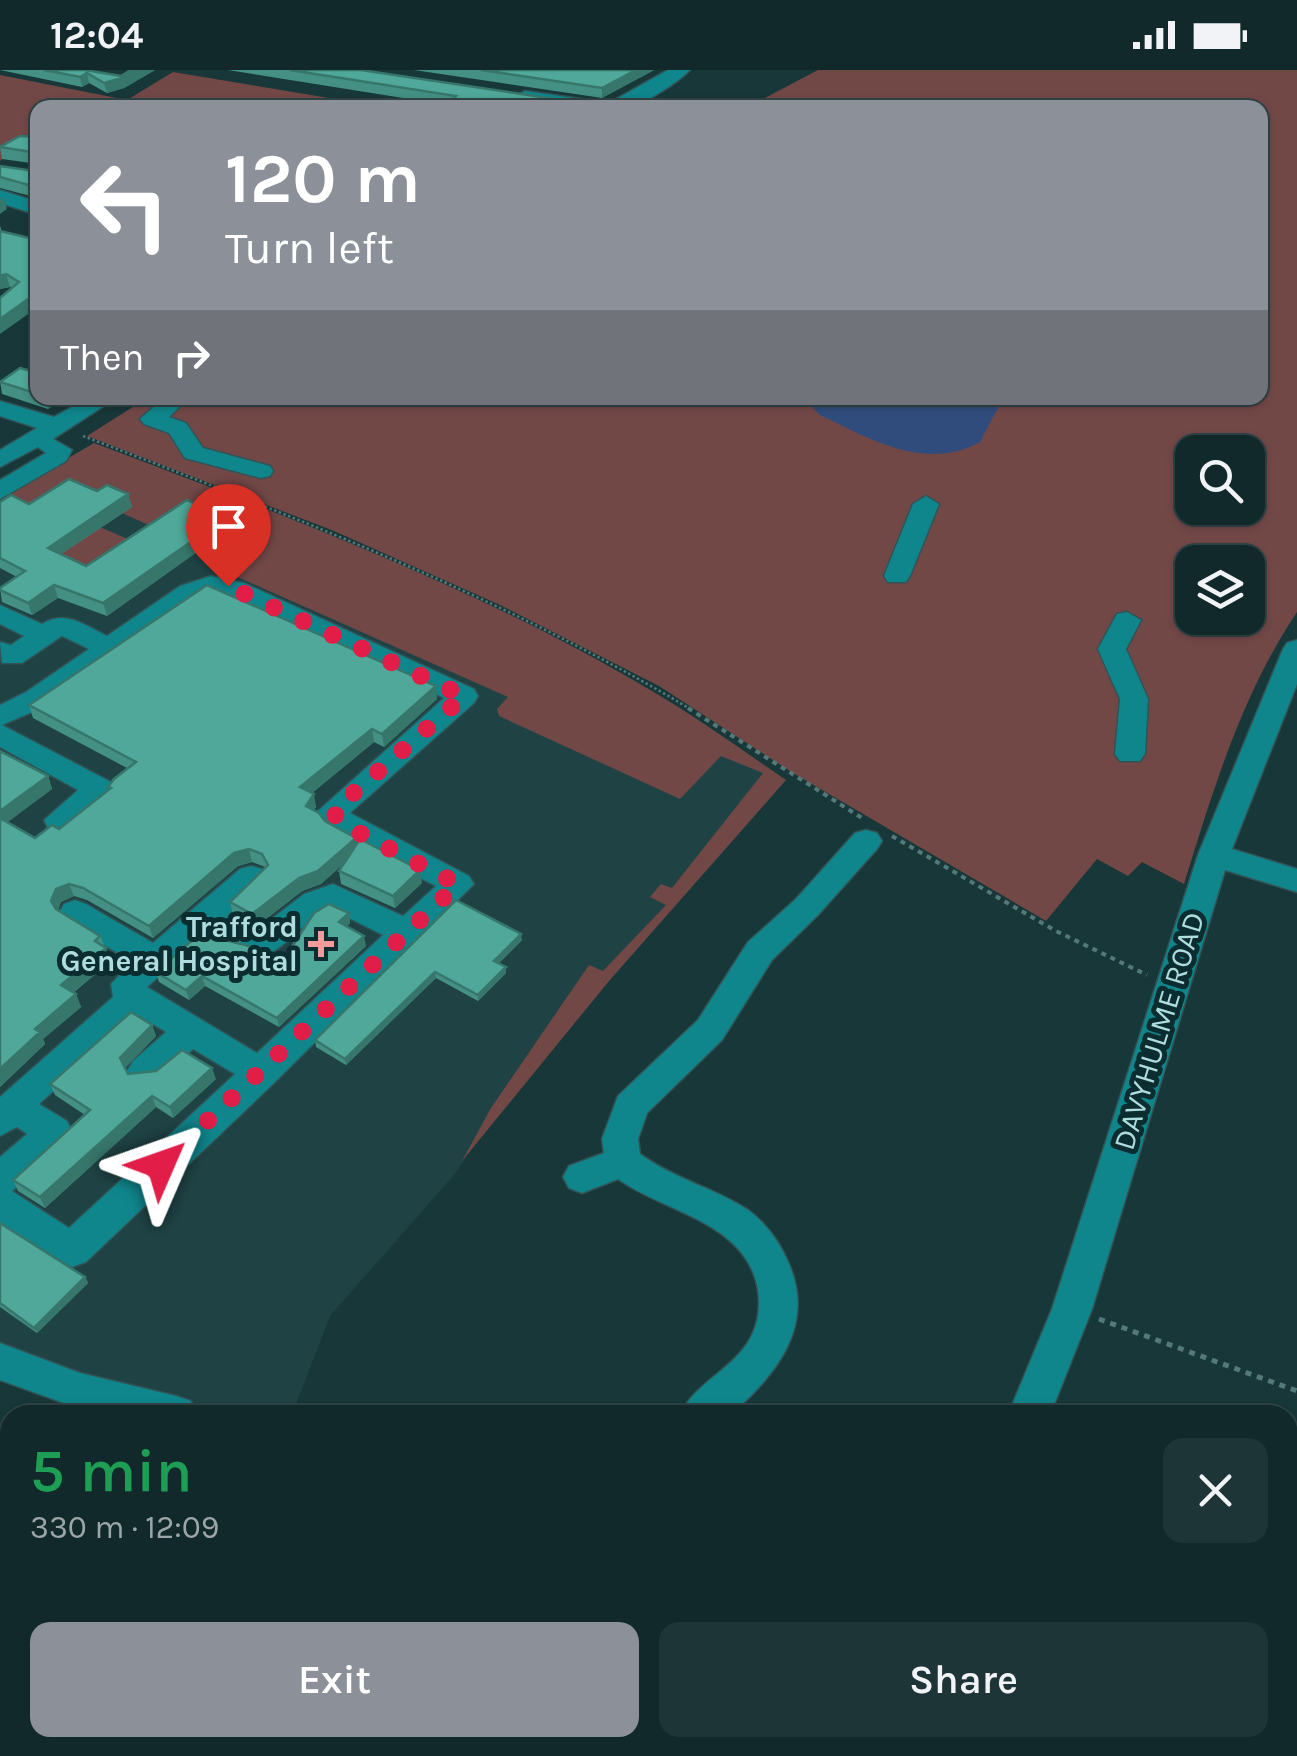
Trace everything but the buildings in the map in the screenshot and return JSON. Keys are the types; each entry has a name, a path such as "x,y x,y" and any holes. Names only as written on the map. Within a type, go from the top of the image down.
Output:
{"street":[{"path":"628,100 681,70"},
{"path":"502,93 550,100"},
{"path":"4,187 30,203"},
{"path":"0,475 95,405"},
{"path":"169,405 152,419 178,428 194,453 261,471"},
{"path":"0,408 53,436 60,450 57,456 0,491"},
{"path":"0,460 53,436"},
{"path":"897,576 926,504"},
{"path":"0,716 36,700 196,588 220,584 464,696 333,811 340,823 458,884 72,1250 0,1203"},
{"path":"0,614 44,636"},
{"path":"1127,620 1112,649 1134,699 1130,754"},
{"path":"0,651 12,658 61,624 110,648"},
{"name":"DAVYHULME ROAD","path":"1033,1405 1072,1310 1214,855 1297,649"},
{"path":"0,734 100,789 59,820"},
{"path":"623,1160 620,1140 630,1106 710,1030 760,951 872,836"},
{"path":"1214,855 1297,881"},
{"path":"250,878 128,984 126,990 262,1073"},
{"path":"204,918 250,943 262,944 315,902 334,896 408,933"},
{"path":"75,912 155,960"},
{"path":"0,1180 54,1132 8,1114 32,1086 136,997"},
{"path":"144,1072 191,1030"},
{"path":"582,1177 623,1160"},
{"path":"623,1160 745,1228 769,1259 781,1300 770,1344 758,1362 713,1405"},
{"path":"0,1361 80,1392 134,1405"}],"path":[{"path":"83,436 316,527 496,606 655,688 791,777 872,836 1173,987"},
{"path":"1072,1310 1297,1391"}],"shaded area":[{"path":"818,70 1297,70 1297,612 1245,709 1184,884 1142,862 1128,876 1097,859 1046,921 793,773 659,686 500,605 334,531 87,436 136,405 1268,405 1268,100 761,100"},
{"path":"173,72 341,100 127,100"},
{"path":"0,75 127,100 30,100 30,143 21,141 0,161"},
{"name":"Trafford General Hospital","path":"94,443 330,536 494,609 652,691 786,780 609,981 480,1137 454,1175 330,1316 296,1405 183,1405 112,1390 0,1345 0,498"},
{"path":"94,443 307,525 519,619 652,691 786,780 609,981 462,1161 491,1108 589,965 603,971 666,905 650,897 661,884 672,888 763,773 721,756 680,799 499,716 497,709 508,697 215,567 254,539 191,511 162,531 122,513 116,500 128,491 116,498 0,513 0,498"},
{"path":"100,527 141,545 90,579 50,559"}],"water":[{"path":"810,405 999,405 980,442 939,454 898,449 820,415"}],"place":[{"name":"Trafford General Hospital","path":"321,944"}],"route":[{"path":"161,1165 458,884 340,823 333,811 464,696 228,586"}]}
